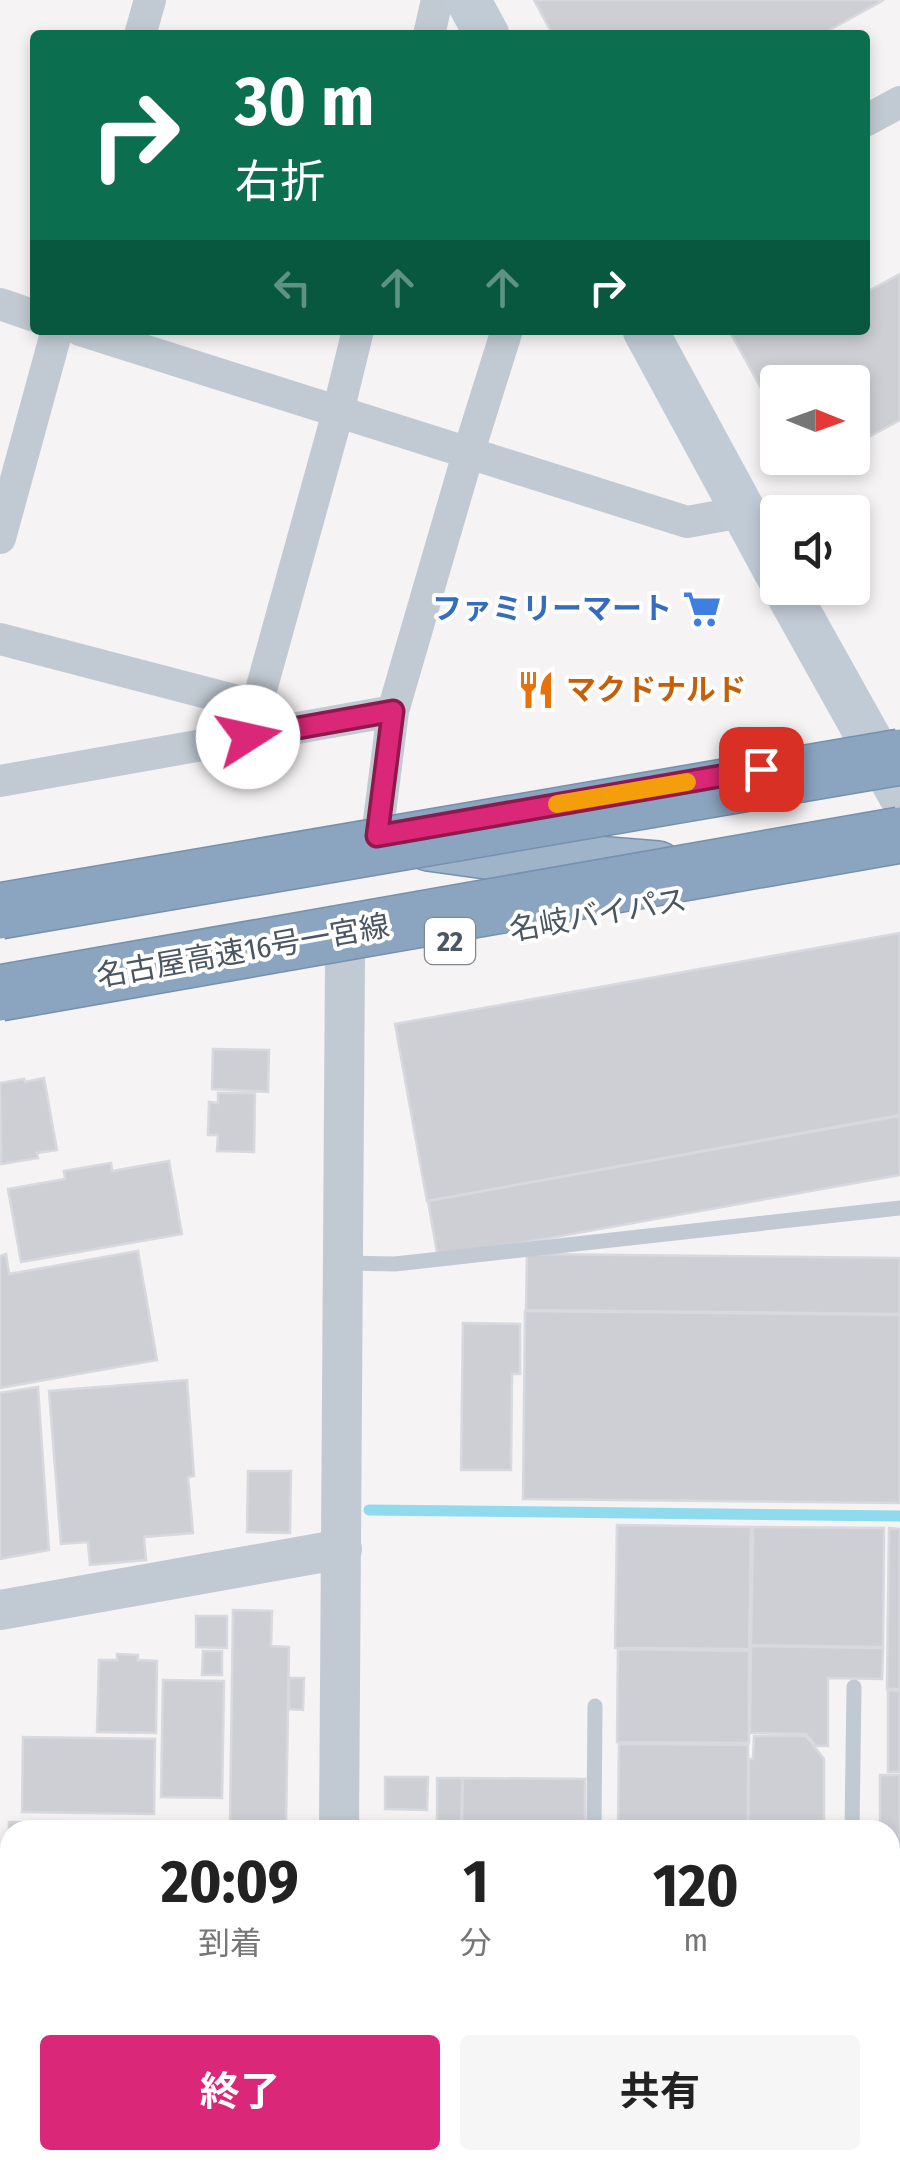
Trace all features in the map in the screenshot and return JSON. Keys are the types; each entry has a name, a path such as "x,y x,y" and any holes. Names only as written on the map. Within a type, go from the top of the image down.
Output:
{"highway":[{"path":"0,902 377,836 895,760"},
{"path":"0,912 895,760"},
{"name":"名古屋高速16号一宮線","path":"0,993 900,835"},
{"path":"377,836 642,869 770,867 878,856 900,859"},
{"name":"名岐バイパス","path":"0,1021 900,859"}],"main road":[{"path":"468,0 483,30"},
{"path":"648,335 760,544"},
{"path":"795,605 895,760"}],"street":[{"path":"141,30 150,0"},
{"path":"429,30 437,0"},
{"path":"870,118 900,102"},
{"path":"0,304 30,314"},
{"path":"0,538 56,335"},
{"path":"96,335 687,522 742,512"},
{"path":"253,721 357,335"},
{"path":"377,836 393,711 506,335"},
{"path":"0,640 253,721"},
{"path":"0,781 253,721 393,711"},
{"path":"339,1820 345,960"},
{"path":"0,1610 342,1549"}],"lane":[{"path":"343,1263 395,1264 900,1208"},
{"path":"852,1820 854,1687"},
{"path":"594,1820 595,1706"}],"building":[{"path":"534,0 884,0 829,30 550,30"},
{"path":"900,274 900,420 870,436 870,365 760,365 760,386 732,335 870,335 870,290"},
{"path":"900,933 900,1115 427,1201 395,1024"},
{"path":"213,1049 269,1050 268,1092 212,1089"},
{"path":"44,1078 57,1150 37,1153 38,1158 1,1164 0,1083"},
{"path":"218,1093 255,1093 254,1152 217,1151 218,1135 208,1135 209,1102 218,1103"},
{"path":"900,1116 900,1175 438,1258 428,1201"},
{"path":"169,1161 182,1234 21,1262 8,1189 65,1179 64,1171 111,1163 112,1171"},
{"path":"138,1251 157,1360 0,1388 0,1256 6,1254 9,1274"},
{"path":"527,1254 900,1258 900,1314 526,1310"},
{"path":"525,1311 900,1315 900,1503 523,1499"},
{"path":"463,1323 520,1324 520,1374 512,1374 511,1470 461,1470"},
{"path":"187,1380 194,1476 188,1477 193,1533 144,1537 146,1560 90,1565 88,1542 61,1544 49,1391"},
{"path":"38,1387 49,1550 0,1559 0,1393"},
{"path":"248,1471 291,1471 290,1533 247,1532"},
{"path":"617,1525 751,1527 749,1649 615,1648"},
{"path":"753,1527 884,1528 883,1647 751,1645"},
{"path":"889,1528 900,1529 900,1689 887,1689"},
{"path":"233,1610 272,1611 271,1646 289,1647 286,1820 230,1820"},
{"path":"196,1616 227,1616 227,1648 196,1647"},
{"path":"751,1646 883,1648 882,1679 828,1678 828,1746 816,1746 806,1734 750,1733"},
{"path":"618,1649 749,1651 749,1743 617,1742"},
{"path":"203,1651 222,1651 222,1675 202,1675"},
{"path":"117,1654 157,1661 156,1733 97,1732 99,1660 117,1660"},
{"path":"289,1678 304,1678 303,1710 289,1709"},
{"path":"163,1680 224,1681 222,1798 161,1797"},
{"path":"888,1690 900,1691 900,1772 888,1772"},
{"path":"754,1736 806,1736 824,1759 824,1820 748,1820 749,1759 753,1759"},
{"path":"23,1737 155,1739 154,1814 22,1812"},
{"path":"619,1744 748,1745 748,1820 618,1820"},
{"path":"880,1775 900,1775 900,1820 880,1820"},
{"path":"385,1777 428,1777 427,1810 385,1809"},
{"path":"437,1778 462,1778 461,1820 437,1820"},
{"path":"463,1778 585,1779 585,1820 462,1820"}],"waterway":[{"path":"369,1510 900,1516"}],"slow traffic":[{"path":"557,804 687,782"}],"place":[{"name":"ファミリーマート","path":"702,609"},
{"name":"マクドナルド","path":"536,690"}],"route":[{"path":"248,737 393,711 377,836 761,769"}]}
